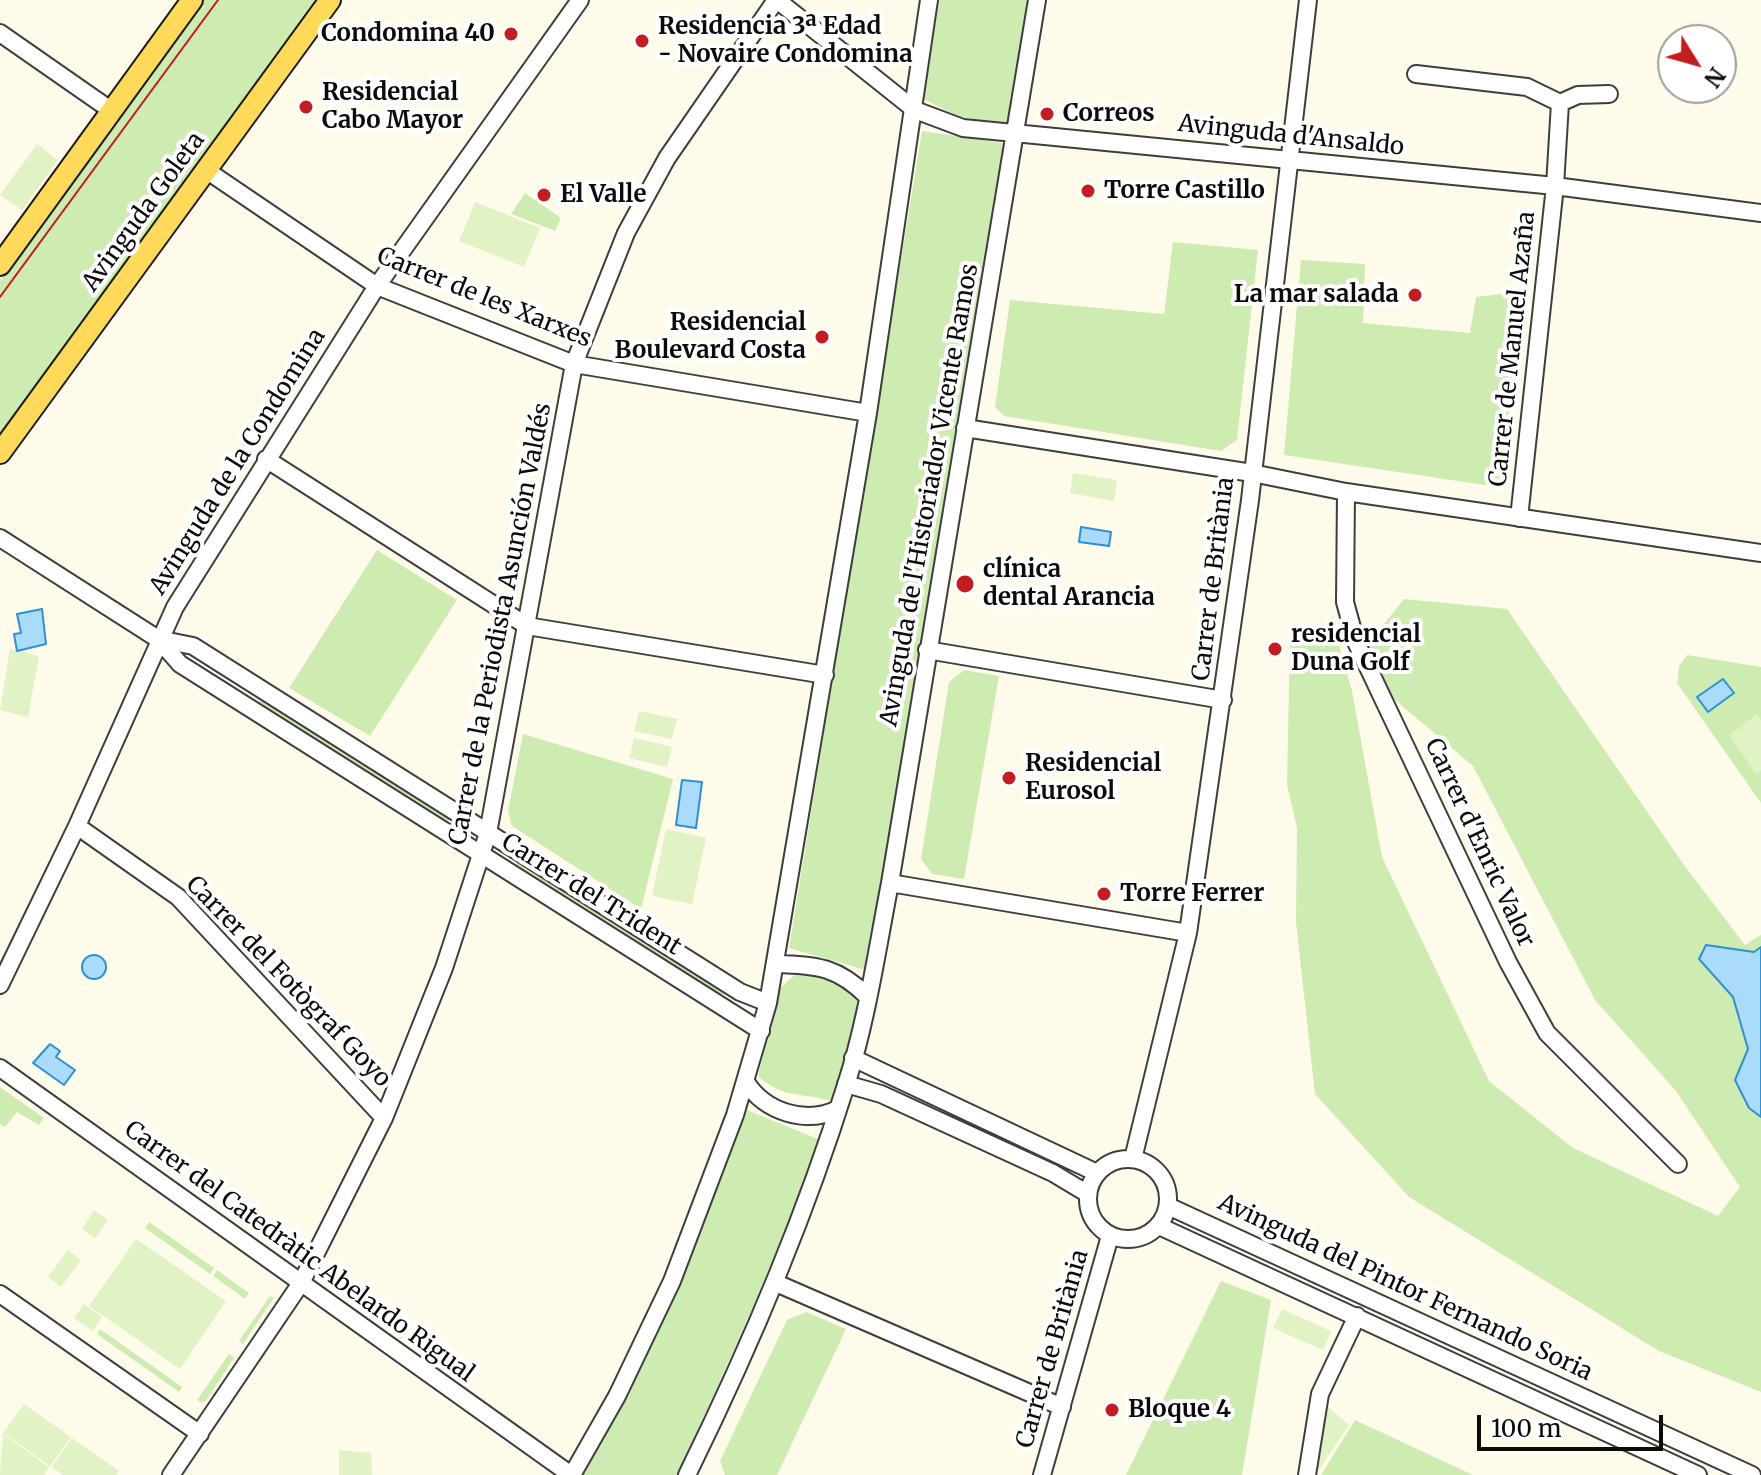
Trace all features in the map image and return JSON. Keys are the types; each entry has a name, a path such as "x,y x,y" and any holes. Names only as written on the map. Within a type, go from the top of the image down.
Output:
{"main road":[{"path":"0,265 192,0"},
{"name":"Avinguda Goleta","path":"0,453 330,0"}],"street":[{"name":"Avinguda de la Condomina","path":"0,985 77,826 158,639 266,459 377,286 580,0"},
{"name":"Avinguda d'Ansaldo","path":"777,0 915,110 963,128 1555,186 1761,213"},
{"name":"Carrer de la Periodista Asunción Valdés","path":"171,1475 301,1283 384,1118 444,968 488,833 574,364 626,233 667,158 777,0"},
{"path":"571,1475 617,1396 672,1281 746,1082 768,1003 868,413 929,0"},
{"name":"Avinguda de l'Historiador Vicente Ramos","path":"687,1475 776,1283 838,1109 868,997 890,883 1037,0"},
{"name":"Carrer de Britània","path":"1133,1159 1188,933 1223,700 1308,0"},
{"path":"0,33 112,111"},
{"path":"1416,74 1527,87 1560,103 1578,95 1609,94"},
{"path":"1555,186 1560,103"},
{"name":"Carrer de les Xarxes","path":"206,170 377,286 574,364 868,413"},
{"name":"Carrer de Manuel Azaña","path":"1519,518 1555,186"},
{"path":"965,428 1252,473 1346,492 1761,553"},
{"path":"266,459 527,626 825,675"},
{"name":"Carrer d'Enric Valor","path":"1346,492 1345,602 1356,642 1508,962 1547,1033 1678,1164"},
{"name":"Carrer del Trident","path":"0,538 158,639 180,664 761,1031"},
{"name":"Carrer del Trident","path":"158,639 193,646 740,992 768,1003"},
{"path":"927,650 1223,700"},
{"name":"Carrer del Fotògraf Goyo","path":"77,826 178,897 384,1118"},
{"path":"890,883 1188,933"},
{"path":"776,964 811,965 847,977 868,997"},
{"path":"853,1058 1097,1173"},
{"name":"Carrer del Catedràtic Abelardo Rigual","path":"0,1068 571,1475"},
{"path":"746,1082 758,1101 792,1113 822,1117 838,1109"},
{"path":"846,1084 909,1107 1053,1173 1088,1194"},
{"path":"1120,1159 1133,1159 1156,1170 1164,1180 1168,1206 1159,1226 1136,1239 1110,1236 1092,1218 1088,1194 1097,1173 1120,1159"},
{"name":"Avinguda del Pintor Fernando Soria","path":"1168,1206 1752,1475"},
{"name":"Avinguda del Pintor Fernando Soria","path":"1159,1226 1698,1475"},
{"name":"Carrer de Britània","path":"1042,1475 1110,1236"},
{"path":"776,1283 1062,1407"},
{"path":"0,1294 200,1434"},
{"name":"Avinguda del Pintor Fernando Soria","path":"1307,1475 1320,1394 1357,1316"}],"green space":[{"path":"204,0 322,0 0,445 0,281"},
{"path":"939,0 1028,0 1011,124 966,118 924,99"},
{"path":"922,131 1008,144 866,970 789,948"},
{"path":"37,144 58,160 22,210 0,195"},
{"path":"525,193 561,218 555,231 511,214"},
{"path":"475,202 540,228 524,267 459,241"},
{"path":"1173,242 1258,250 1237,440 1221,451 1004,416 995,407 1010,300 1164,314"},
{"path":"1301,260 1365,264 1363,323 1470,333 1476,297 1529,291 1498,487 1284,455"},
{"path":"1073,473 1117,480 1114,501 1070,493"},
{"path":"377,550 457,600 370,736 289,688"},
{"path":"1404,599 1507,609 1684,865 1745,945 1761,935 1761,1392 1659,1351 1409,1197 1315,1094 1296,922 1297,828 1287,785 1290,635 1332,622 1352,691 1382,857 1489,1081 1573,1148 1718,1216 1740,1187 1676,1091 1595,1000 1473,766 1394,699 1364,649"},
{"path":"10,649 39,656 28,717 0,710"},
{"path":"1687,655 1761,667 1761,803 1677,683 1679,666"},
{"path":"964,670 999,676 964,879 932,874 921,859 949,682"},
{"path":"263,700 450,817 446,824 255,703"},
{"path":"639,711 677,719 672,739 634,731"},
{"path":"1757,714 1761,720 1761,771 1756,774 1729,735"},
{"path":"523,734 673,779 641,909 512,826 508,811"},
{"path":"634,738 672,747 667,767 629,758"},
{"path":"666,829 706,838 692,904 652,896"},
{"path":"518,861 724,991 720,999 514,868"},
{"path":"798,972 849,987 860,1004 834,1102 777,1089 758,1076 780,988"},
{"path":"0,1087 44,1118 39,1125 17,1112 5,1127 0,1124"},
{"path":"747,1110 820,1140 770,1267 715,1392 676,1475 579,1475 680,1279"},
{"path":"94,1210 108,1220 95,1239 82,1229"},
{"path":"149,1222 214,1268 210,1274 145,1228"},
{"path":"136,1239 226,1301 180,1369 89,1306"},
{"path":"68,1250 81,1260 61,1287 48,1277"},
{"path":"217,1270 249,1293 245,1299 213,1276"},
{"path":"1221,1281 1271,1300 1242,1475 1126,1475"},
{"path":"270,1296 274,1298 243,1344 239,1341"},
{"path":"84,1304 102,1317 93,1331 74,1318"},
{"path":"1282,1309 1331,1331 1323,1350 1273,1328"},
{"path":"806,1312 846,1329 777,1475 725,1475 720,1461 787,1320"},
{"path":"100,1329 182,1387 179,1392 97,1334"},
{"path":"229,1354 234,1358 206,1401 200,1402 197,1400"},
{"path":"24,1404 71,1437 50,1466 3,1433"},
{"path":"1326,1405 1349,1425 1316,1474"},
{"path":"1355,1420 1473,1475 1321,1475"},
{"path":"3,1434 49,1467 44,1475 0,1475"},
{"path":"72,1438 119,1471 116,1475 63,1475 52,1467"},
{"path":"339,1450 371,1453 372,1475 339,1475"}],"water":[{"path":"1081,527 1111,532 1109,546 1079,542"},
{"path":"42,609 46,644 17,651 14,634 21,633 17,614"},
{"path":"1723,679 1734,693 1708,712 1697,697"},
{"path":"682,780 702,782 696,828 676,825"},
{"path":"1706,945 1754,952 1761,947 1761,1117 1749,1108 1735,1080 1748,1049 1733,997 1699,959"},
{"path":"94,955 103,958 106,967 103,976 94,979 85,976 82,967 85,958"},
{"path":"50,1044 60,1051 56,1057 75,1070 64,1085 33,1063"}],"tram line":[{"path":"0,297 218,0"}],"place":[{"name":"Condomina 40","path":"511,34"},
{"name":"Residencia 3ª Edad - Novaire Condomina","path":"642,41"},
{"name":"Residencial Cabo Mayor","path":"306,107"},
{"name":"Correos","path":"1047,114"},
{"name":"Torre Castillo","path":"1088,191"},
{"name":"El Valle","path":"544,195"},
{"name":"La mar salada","path":"1415,295"},
{"name":"Residencial Boulevard Costa","path":"822,337"},
{"name":"clínica dental Arancia","path":"965,584"},
{"name":"residencial Duna Golf","path":"1275,649"},
{"name":"Residencial Eurosol","path":"1009,778"},
{"name":"Torre Ferrer","path":"1104,894"},
{"name":"Bloque 4","path":"1112,1410"}]}
